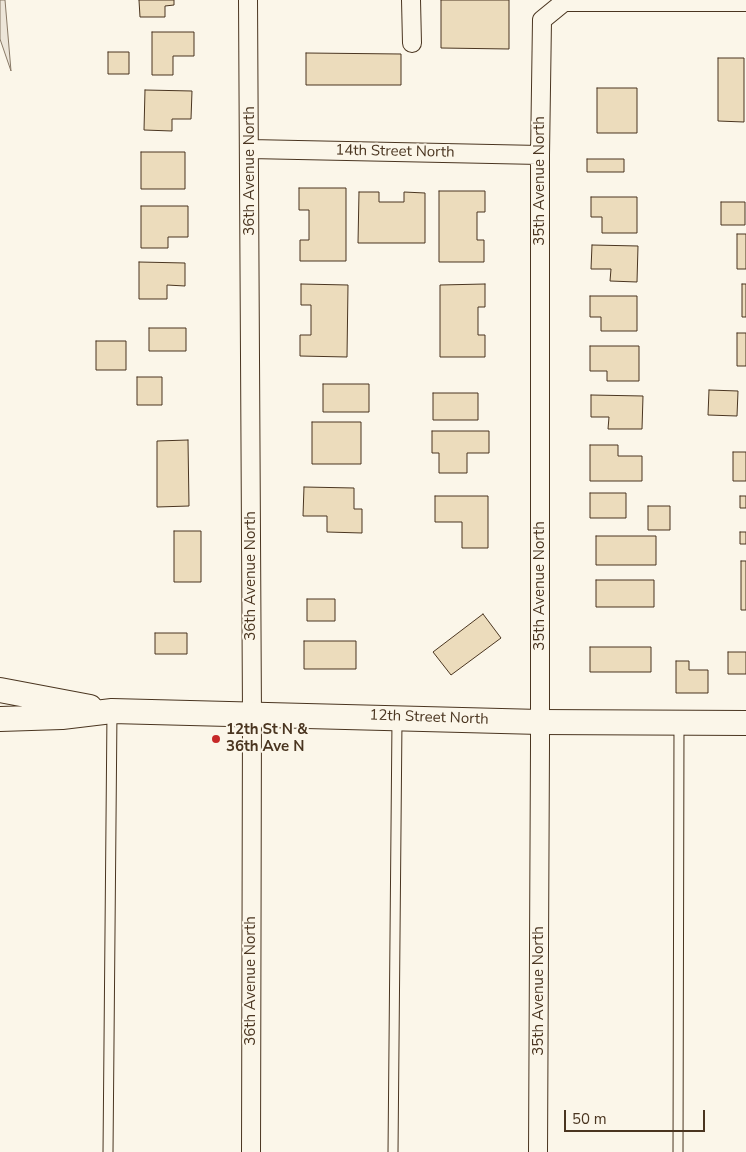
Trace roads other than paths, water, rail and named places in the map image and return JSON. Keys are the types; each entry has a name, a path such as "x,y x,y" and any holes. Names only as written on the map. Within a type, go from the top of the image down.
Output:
{"street":[{"name":"36th Avenue North","path":"248,0 252,714 251,1152"},
{"path":"411,0 412,43"},
{"name":"35th Avenue North","path":"538,1152 540,154 542,20 564,2 746,2"},
{"name":"14th Street North","path":"250,149 540,154"},
{"name":"12th Street North","path":"0,690 112,711"},
{"name":"12th Street North","path":"0,719 62,717 112,711 540,722 746,723"}],"lane":[{"path":"108,1152 112,711"},
{"path":"392,1152 398,717"},
{"path":"678,723 678,1152"}],"place":[{"name":"12th St N & 36th Ave N","path":"216,739"}]}
